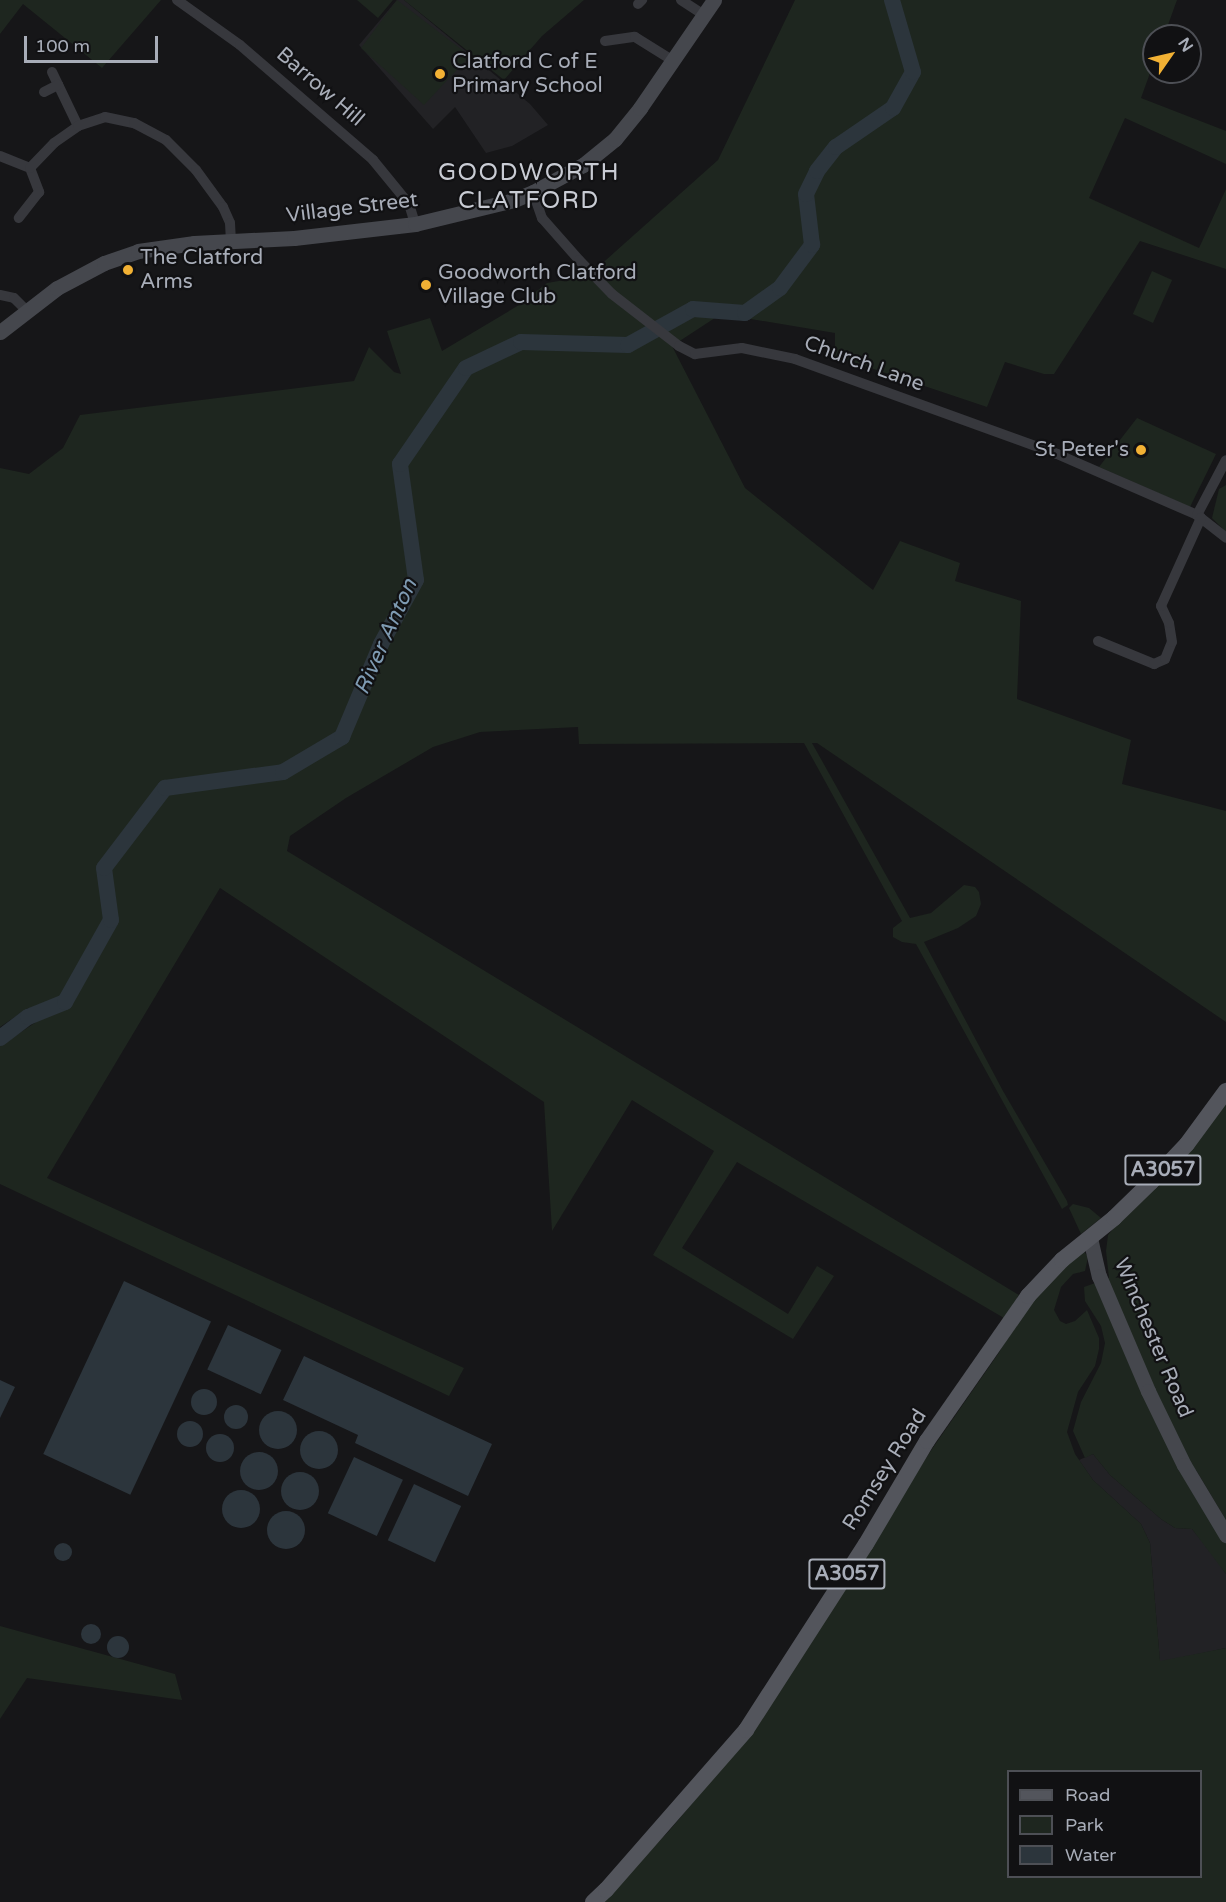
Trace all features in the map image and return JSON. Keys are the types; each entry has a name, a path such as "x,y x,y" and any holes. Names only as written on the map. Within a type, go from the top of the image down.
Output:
{"main road":[{"name":"A3057","path":"1090,1238 1131,1203 1171,1161 1226,1091"},
{"name":"Romsey Road","path":"593,1902 746,1730 866,1544 927,1441 1007,1325 1028,1296 1062,1260 1090,1238"}],"street":[{"name":"Barrow Hill","path":"177,0 240,45 373,160 409,204 415,224"},
{"path":"681,0 704,15"},
{"name":"Village Street","path":"0,332 26,310 72,279 118,257 171,246 231,240 294,238 415,224 514,200 533,192 583,165 615,139 640,108 714,0"},
{"path":"605,41 635,37 672,60"},
{"path":"52,72 78,126"},
{"path":"44,92 58,85"},
{"path":"30,168 54,143 78,126 105,117 134,123 166,140 196,170 223,207 230,223 231,240"},
{"path":"0,156 30,168 39,192 22,205 19,218"},
{"name":"Church Lane","path":"533,192 542,218 612,294 679,346 695,354 742,348 795,359 1057,453 1199,517 1226,538"},
{"path":"0,295 14,298 26,310"},
{"path":"1098,641 1154,664 1164,659 1172,642 1161,606 1199,517 1222,479 1226,460"},
{"name":"Winchester Road","path":"1090,1238 1099,1276 1148,1391 1184,1465 1226,1535"}],"shaded area":[{"name":"Clatford C of E Primary School","path":"397,0 404,0 530,104 548,125 512,146 486,153 455,107 433,129 359,45"},
{"path":"1093,1454 1110,1475 1161,1519 1175,1528 1192,1529 1214,1556 1226,1574 1226,1648 1160,1662 1150,1543 1141,1524 1093,1480 1079,1460"}],"green space":[{"path":"0,0 161,0 102,68 23,4 0,34"},
{"path":"357,0 393,0 378,18"},
{"path":"397,0 470,56 424,105 361,48"},
{"path":"404,0 584,0 542,36 504,80"},
{"path":"795,0 1177,0 1168,24 1142,24 1142,84 1146,84 1141,98 1226,131 1226,164 1125,118 1089,198 1199,248 1226,189 1226,269 1140,241 1054,374 1044,374 1005,362 987,407 835,356 835,333 721,314 672,346 745,488 873,590 900,541 960,563 955,581 1021,601 1017,699 1131,740 1122,784 1226,811 1226,1022 817,743 812,743 910,918 931,913 964,885 975,887 979,892 981,904 976,916 958,928 924,942 1003,1091 1067,1201 1068,1205 1062,1209 916,944 902,942 893,937 893,928 902,921 804,743 579,744 578,727 480,732 433,747 346,798 290,836 287,851 1019,1295 1004,1318 737,1162 682,1248 788,1314 817,1266 834,1276 793,1339 653,1255 714,1151 632,1100 552,1231 544,1102 220,888 47,1178 464,1368 449,1396 0,1184 0,1046 36,1022 28,1008 0,1027 0,468 29,474 63,448 80,415 354,381 369,347 394,372 401,374 387,331 430,318 442,351 519,305 547,283 588,276 718,160"},
{"path":"1152,271 1172,280 1153,323 1133,314"},
{"path":"1137,418 1216,454 1190,507 1099,467"},
{"path":"1226,485 1225,531 1212,518 1219,489"},
{"path":"1226,1096 1226,1520 1196,1470 1183,1476 1226,1543 1226,1574 1192,1529 1175,1528 1161,1519 1110,1475 1093,1454 1085,1458 1073,1431 1081,1402 1101,1363 1105,1343 1101,1326 1085,1301 1084,1287 1109,1278 1106,1251 1108,1235"},
{"path":"1073,1204 1089,1208 1101,1218 1081,1234 1069,1208"},
{"path":"1083,1250 1088,1257 1085,1271 1073,1274 1061,1287 1054,1310 1060,1321 1066,1324 1075,1321 1087,1310 1099,1338 1099,1349 1095,1366 1078,1392 1067,1432 1075,1454 1093,1480 1141,1524 1150,1543 1160,1661 1226,1648 1226,1902 600,1902 669,1831 730,1758 932,1449 998,1354 1036,1292"},
{"path":"0,1626 175,1674 182,1700 27,1678 0,1719"}],"water":[{"path":"124,1281 211,1322 130,1495 43,1454"},
{"path":"228,1325 281,1350 261,1394 207,1369"},
{"path":"304,1356 492,1444 468,1496 355,1443 358,1435 283,1400"},
{"path":"0,1380 15,1387 0,1418"},
{"path":"204,1389 213,1393 217,1402 213,1411 204,1415 195,1411 191,1402 195,1393"},
{"path":"236,1405 245,1408 248,1417 245,1426 236,1429 227,1426 224,1417 227,1408"},
{"path":"278,1411 291,1417 297,1430 291,1443 278,1449 265,1443 259,1430 265,1417"},
{"path":"190,1421 199,1425 203,1434 199,1443 190,1447 181,1443 177,1434 181,1425"},
{"path":"319,1431 326,1432 332,1437 337,1443 337,1457 332,1463 326,1468 319,1469 312,1468 306,1463 301,1457 300,1450 301,1443 306,1437 312,1432"},
{"path":"220,1434 230,1438 234,1448 230,1458 220,1462 210,1458 206,1448 210,1438"},
{"path":"259,1452 272,1458 278,1471 272,1484 259,1490 246,1484 240,1471 246,1458"},
{"path":"354,1457 403,1480 377,1536 328,1513"},
{"path":"300,1472 313,1478 319,1491 313,1504 300,1510 287,1504 281,1491 287,1478"},
{"path":"414,1484 461,1506 435,1562 388,1540"},
{"path":"241,1490 254,1496 260,1509 254,1522 241,1528 228,1522 222,1509 228,1496"},
{"path":"286,1511 293,1512 299,1517 304,1523 304,1537 299,1543 293,1548 286,1549 279,1548 273,1543 268,1537 267,1530 268,1523 273,1517 279,1512"},
{"path":"63,1543 69,1546 72,1552 69,1558 63,1561 57,1558 54,1552 57,1546"},
{"path":"91,1624 98,1627 101,1634 98,1641 91,1644 84,1641 81,1634 84,1627"},
{"path":"118,1636 126,1639 129,1647 126,1655 118,1658 110,1655 107,1647 110,1639"}],"waterway":[{"name":"River Anton","path":"0,1038 28,1017 65,1002 111,920 104,868 165,788 283,772 342,737 381,644 416,580 400,464 466,368 521,342 628,345 693,309 745,313 780,288 812,245 806,194 817,171 836,147 893,108 913,72 892,0"}],"place":[{"name":"Clatford C of E Primary School","path":"440,74"},
{"name":"The Clatford Arms","path":"128,270"},
{"name":"Goodworth Clatford Village Club","path":"426,285"},
{"name":"St Peter's","path":"1141,450"}],"district":[{"name":"GOODWORTH CLATFORD","path":"529,187"}]}
